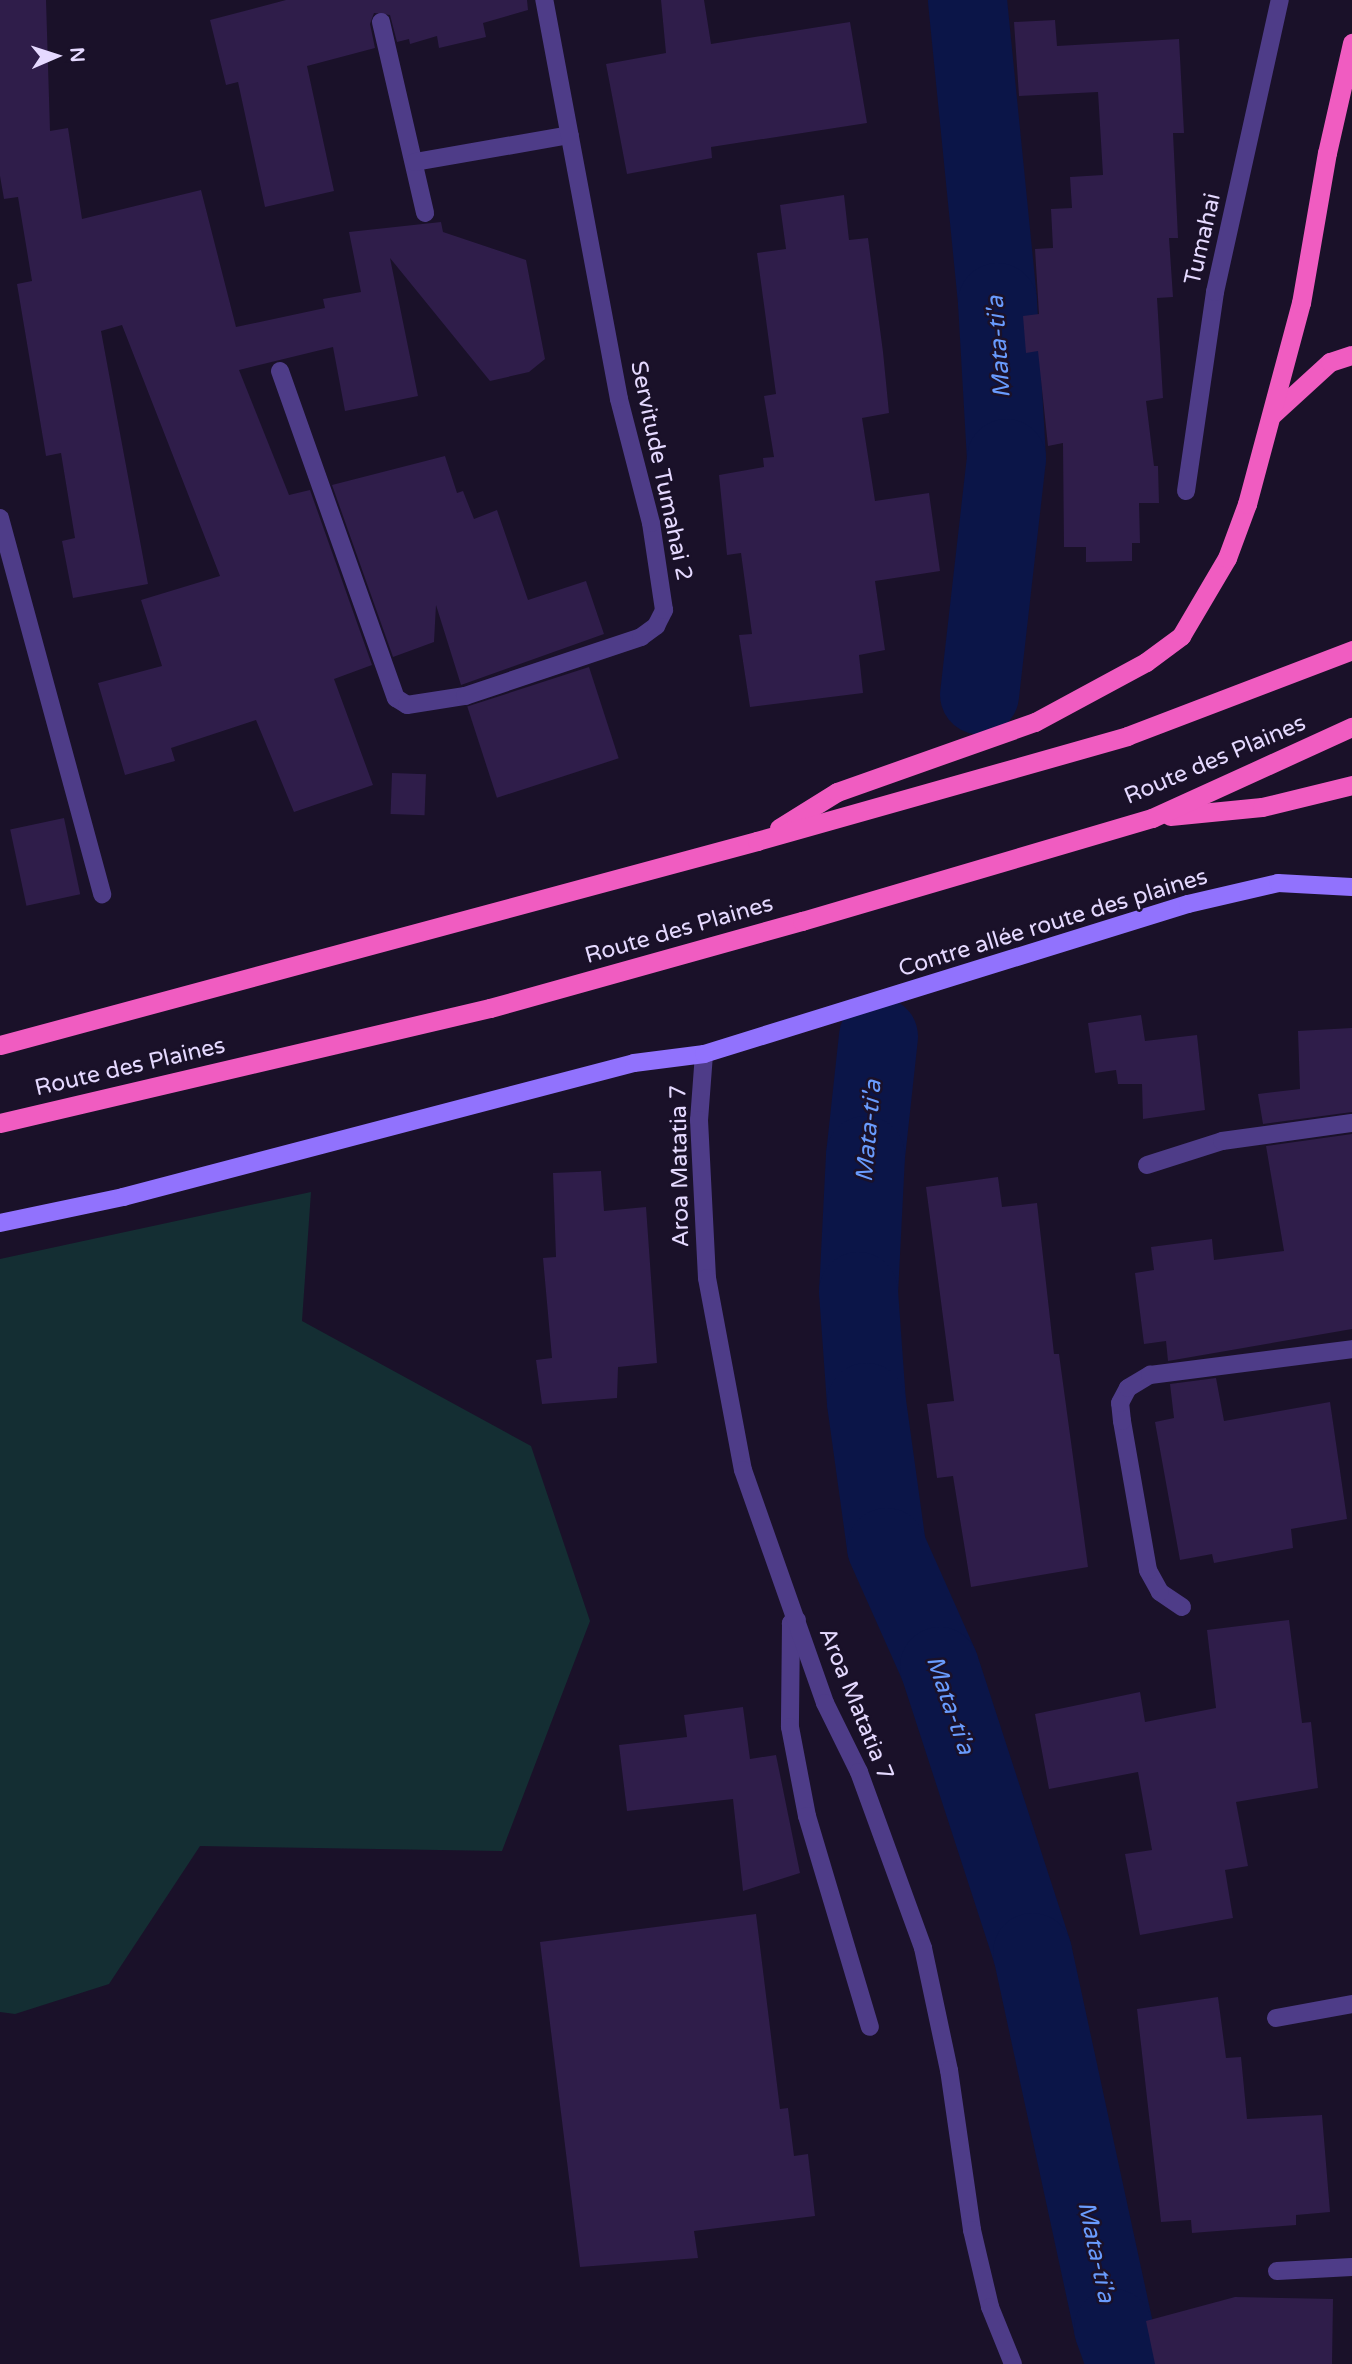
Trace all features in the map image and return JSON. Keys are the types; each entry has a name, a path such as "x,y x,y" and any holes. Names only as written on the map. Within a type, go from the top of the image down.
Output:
{"highway":[{"path":"757,841 837,792 1035,722 1146,662 1181,636 1227,558 1270,418 1301,303 1327,153 1352,43"},
{"path":"1270,418 1302,383 1330,362 1352,355"},
{"path":"0,1045 757,841 1127,736 1352,650"},
{"name":"Route des Plaines","path":"0,1123 490,1008 802,921 1152,818 1352,727"},
{"path":"1152,818 1262,807 1352,785"}],"main road":[{"name":"Contre allée route des plaines","path":"704,1054 1188,904 1278,883 1352,887"},
{"path":"0,1223 123,1197 634,1063 704,1054"}],"street":[{"name":"Servitude Tumahai 2","path":"280,371 396,698 407,705 465,696 641,637 656,626 664,610 651,523 619,399 544,0"},
{"name":"Tumahai","path":"1186,491 1215,292 1280,0"},
{"path":"381,22 425,213"},
{"path":"415,162 570,135"},
{"path":"0,519 102,894"},
{"name":"Aroa Matatia 7","path":"704,1054 699,1120 707,1278 743,1470 825,1703 859,1772 923,1948 949,2070 972,2230 990,2307 1013,2364"},
{"path":"1147,1165 1222,1141 1352,1124"},
{"path":"1182,1607 1160,1592 1148,1570 1120,1403 1128,1388 1150,1375 1352,1349"},
{"path":"797,1620 791,1623 790,1727 807,1816 870,2027"},
{"path":"1276,2018 1352,2004"},
{"path":"1278,2271 1352,2267"}],"green space":[{"path":"311,1192 302,1321 531,1446 590,1621 502,1851 200,1846 109,1984 15,2014 0,2012 0,1259"}],"building":[{"path":"0,0 46,0 50,131 68,128 82,219 201,190 236,327 325,308 323,299 361,292 349,232 441,222 443,232 526,260 545,359 529,372 490,381 390,258 418,396 345,411 333,347 239,370 289,495 310,490 372,665 334,679 373,785 294,812 256,720 171,748 175,761 125,775 98,683 162,666 141,600 220,576 122,325 101,331 148,584 73,598 62,541 75,538 61,453 46,456 17,284 32,281 18,197 4,199 0,176"},
{"path":"286,0 527,0 528,10 483,23 486,37 439,48 437,36 410,44 409,39 397,42 390,15 374,13 370,24 375,48 307,66 334,191 265,207 238,82 226,85 210,20"},
{"path":"661,0 704,0 711,44 850,22 867,123 711,147 712,158 627,174 606,64 666,53"},
{"path":"1055,20 1057,46 1179,39 1184,133 1173,133 1178,238 1169,238 1173,297 1157,298 1163,398 1146,401 1154,466 1158,466 1159,503 1139,503 1140,543 1132,543 1132,561 1086,562 1086,547 1064,547 1063,443 1048,446 1038,351 1026,353 1023,316 1039,314 1035,249 1053,248 1051,209 1072,208 1070,177 1103,175 1098,92 1019,96 1014,22"},
{"path":"844,195 849,240 868,238 883,352 889,413 862,418 875,501 929,493 940,571 875,581 885,650 859,655 863,693 750,707 739,635 752,634 741,553 727,555 719,475 764,467 763,458 774,457 764,396 776,394 757,253 786,249 780,205"},
{"path":"445,456 457,493 463,491 474,519 497,510 528,600 586,581 604,634 461,685 436,605 434,642 393,657 332,485"},
{"path":"589,667 619,758 497,798 467,707"},
{"path":"392,773 426,774 425,815 391,814"},
{"path":"64,818 80,894 26,906 10,829"},
{"path":"1141,1015 1145,1041 1197,1035 1205,1110 1143,1119 1142,1084 1118,1084 1116,1070 1095,1073 1088,1023"},
{"path":"1352,1028 1352,1112 1263,1124 1258,1094 1300,1089 1298,1031"},
{"path":"1352,1134 1352,1329 1168,1361 1166,1341 1144,1344 1135,1273 1154,1270 1151,1247 1212,1239 1214,1260 1284,1251 1266,1146"},
{"path":"601,1171 604,1211 646,1207 657,1363 618,1367 617,1398 542,1404 536,1360 552,1358 543,1258 556,1257 553,1173"},
{"path":"998,1177 1002,1207 1037,1203 1054,1354 1059,1354 1088,1567 971,1587 953,1476 937,1478 927,1404 954,1401 926,1187"},
{"path":"1216,1378 1224,1421 1330,1402 1347,1519 1291,1529 1293,1548 1214,1563 1212,1554 1180,1560 1155,1422 1174,1418 1170,1384"},
{"path":"1289,1620 1302,1723 1311,1722 1318,1788 1236,1802 1248,1866 1225,1870 1233,1918 1140,1935 1125,1854 1152,1850 1138,1772 1049,1789 1035,1714 1140,1692 1145,1722 1216,1708 1207,1630"},
{"path":"743,1707 750,1759 776,1755 800,1873 743,1891 733,1799 627,1811 619,1745 687,1737 684,1715"},
{"path":"756,1914 780,2109 788,2108 794,2156 808,2154 815,2216 694,2231 698,2258 580,2267 540,1942"},
{"path":"1218,1997 1226,2058 1241,2057 1247,2119 1322,2115 1330,2212 1296,2215 1296,2225 1192,2233 1191,2220 1161,2222 1137,2009"},
{"path":"1235,2297 1333,2299 1332,2364 1155,2364 1146,2321"}],"waterway":[{"name":"Mata-ti'a","path":"967,0 997,302 1006,458 979,694"},
{"name":"Mata-ti'a","path":"878,1036 865,1155 858,1291 866,1402 886,1547 939,1666 1032,1952 1113,2328 1126,2364"}]}
